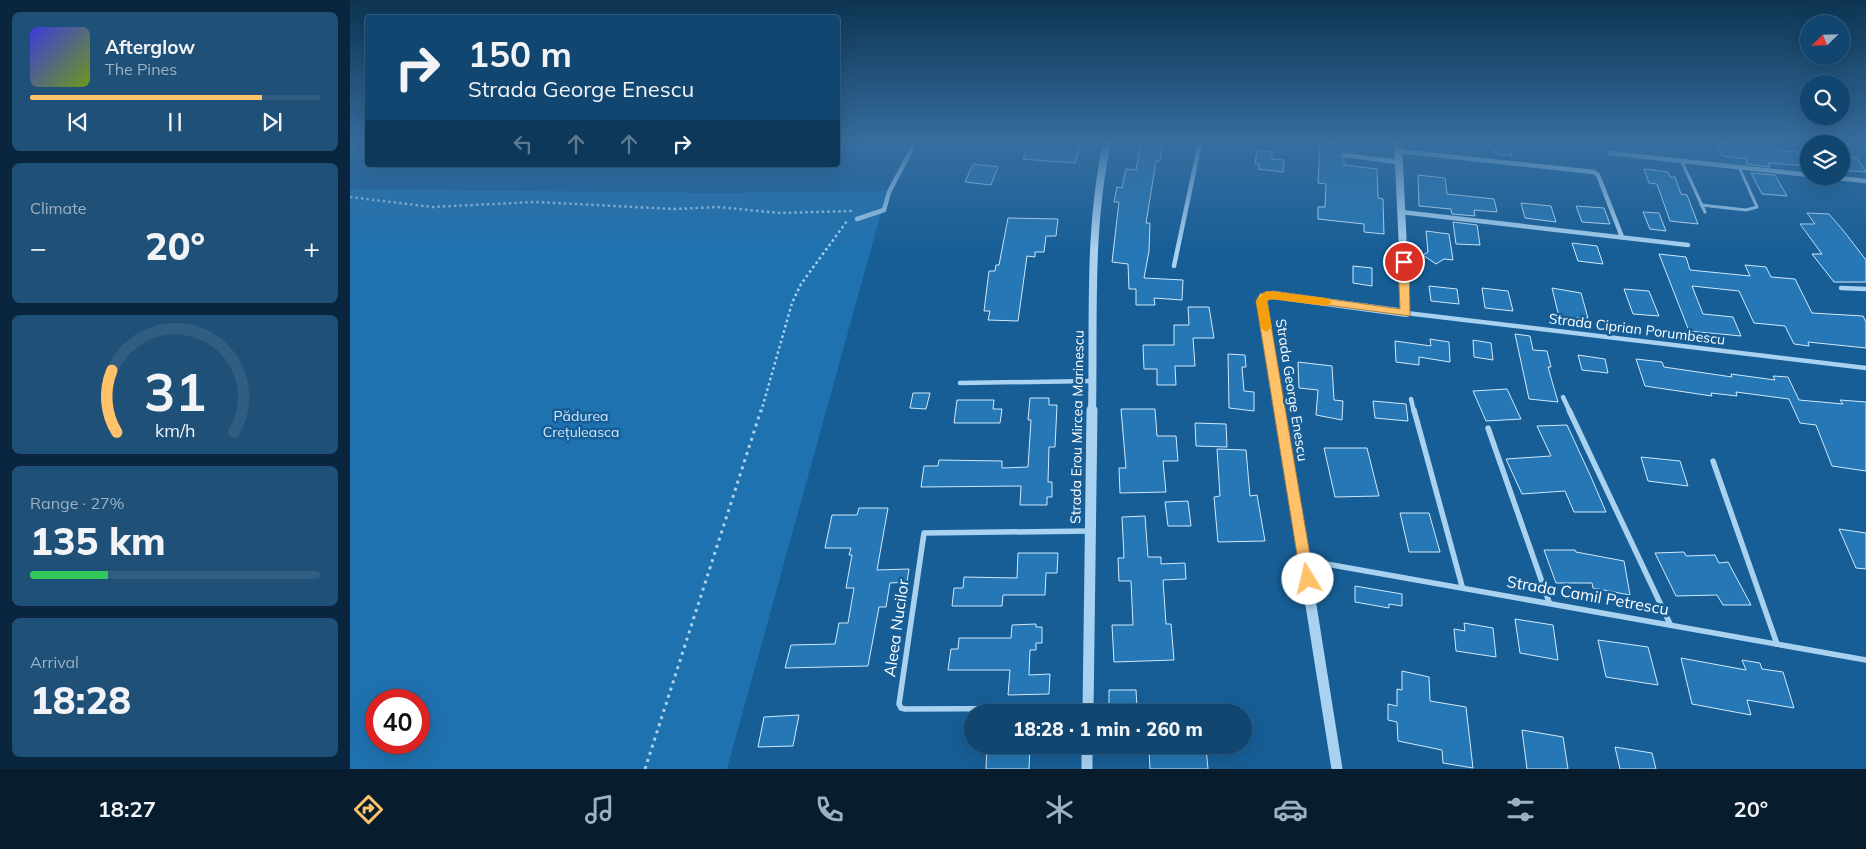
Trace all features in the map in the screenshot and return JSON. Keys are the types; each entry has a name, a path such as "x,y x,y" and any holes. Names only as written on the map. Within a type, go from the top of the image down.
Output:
{"street":[{"path":"857,219 884,210 889,192 896,179"},
{"name":"Strada Erou Mircea Marinescu","path":"1088,704 1095,221 1099,179"},
{"path":"1174,266 1192,179"},
{"path":"1399,179 1406,313"},
{"path":"1600,179 1622,238"},
{"path":"1850,179 1866,181"},
{"path":"1401,212 1688,245"},
{"path":"1841,288 1866,289"},
{"name":"Strada George Enescu","path":"1337,769 1262,301 1263,297 1273,294 1406,313"},
{"name":"Strada Ciprian Porumbescu","path":"1406,313 1866,368"},
{"path":"960,383 1092,381"},
{"path":"1563,397 1670,624"},
{"path":"1411,399 1462,586"},
{"path":"1488,428 1549,602"},
{"path":"1712,461 1777,644"},
{"name":"Aleea Nucilor","path":"964,709 900,708 899,704 922,535 924,532 1090,531"},
{"name":"Strada Camil Petrescu","path":"1304,560 1462,586 1866,660"},
{"path":"1087,754 1087,769"}],"lane":[{"path":"1689,179 1705,212"},
{"path":"1701,205 1746,210 1757,207 1744,179"}],"path":[{"path":"350,197 432,207 535,202 675,209 718,206 780,213 829,213 856,210 801,284 792,303 757,424 645,769"}],"green space":[{"name":"Pădurea Crețuleasca","path":"350,189 713,193 887,191 727,769 350,769"}],"building":[{"path":"966,179 993,179 991,185 965,182"},
{"path":"1124,179 1153,179 1146,223 1150,223 1149,251 1144,278 1183,280 1182,300 1154,298 1155,305 1136,305 1136,289 1129,289 1128,264 1112,262 1119,202 1114,202 1117,187 1122,188"},
{"path":"1318,179 1377,179 1378,198 1383,199 1384,234 1364,232 1364,224 1318,219 1318,207 1325,207 1326,184 1318,183"},
{"path":"1418,179 1445,179 1447,194 1494,199 1497,212 1474,210 1475,216 1452,214 1451,209 1419,206"},
{"path":"1648,179 1676,179 1681,194 1687,195 1698,224 1670,221 1657,184 1649,183"},
{"path":"1754,179 1777,179 1787,196 1762,194"},
{"path":"1521,203 1551,206 1556,222 1525,218"},
{"path":"1576,206 1604,208 1610,224 1582,222"},
{"path":"1643,212 1659,213 1666,231 1650,229"},
{"path":"1807,213 1829,214 1842,229 1866,260 1866,282 1834,282 1812,254 1822,254 1800,224 1815,224"},
{"path":"1008,218 1058,219 1056,236 1046,236 1044,252 1035,252 1035,257 1027,256 1018,321 988,320 990,311 984,311 989,271 995,271 996,265 999,265"},
{"path":"1453,222 1477,225 1480,245 1456,244"},
{"path":"1426,231 1449,234 1453,260 1444,259 1436,264 1423,255 1428,252"},
{"path":"1572,243 1597,246 1603,264 1578,261"},
{"path":"1659,254 1686,257 1690,270 1750,276 1745,265 1766,267 1771,277 1795,279 1812,313 1863,316 1866,322 1866,348 1808,342 1809,346 1794,344 1785,326 1754,323 1739,291 1692,286 1703,314 1733,317 1741,336 1689,331"},
{"path":"1353,266 1372,268 1372,286 1353,283"},
{"path":"1429,286 1457,289 1459,304 1431,301"},
{"path":"1482,288 1508,291 1513,311 1485,308"},
{"path":"1552,288 1581,293 1588,318 1559,317"},
{"path":"1624,289 1649,291 1659,316 1633,314"},
{"path":"1188,307 1209,307 1214,338 1193,338 1195,366 1175,366 1176,385 1157,385 1157,369 1144,369 1143,345 1174,345 1174,325 1189,325"},
{"path":"1515,334 1530,336 1533,350 1547,351 1551,367 1548,367 1558,402 1529,399"},
{"path":"1430,339 1449,342 1450,362 1419,357 1419,365 1396,362 1395,341 1431,346"},
{"path":"1473,340 1491,343 1493,360 1474,357"},
{"path":"1228,354 1245,355 1246,367 1242,367 1244,391 1254,392 1254,411 1229,408"},
{"path":"1578,355 1605,359 1608,373 1582,370"},
{"path":"1636,359 1662,362 1664,367 1732,377 1731,374 1775,380 1773,376 1788,377 1799,400 1843,404 1840,400 1866,402 1866,471 1832,466 1816,425 1800,423 1789,399 1736,392 1737,396 1711,393 1712,396 1645,386"},
{"path":"1298,362 1332,366 1334,400 1343,401 1342,420 1316,415 1318,390 1299,388"},
{"path":"1507,389 1521,419 1486,421 1473,391"},
{"path":"913,393 930,393 926,409 910,408"},
{"path":"1030,398 1049,398 1049,405 1057,405 1055,447 1049,447 1048,482 1052,482 1052,497 1047,497 1047,505 1020,505 1021,486 921,487 924,466 938,466 939,460 1002,461 1002,468 1028,467 1031,420 1028,420"},
{"path":"957,400 994,400 993,409 1002,409 1000,423 954,423"},
{"path":"1373,401 1406,404 1408,421 1375,418"},
{"path":"1121,409 1155,409 1157,436 1176,436 1178,461 1163,461 1166,492 1120,493 1119,468 1126,468"},
{"path":"1195,423 1226,424 1227,447 1196,446"},
{"path":"1567,425 1606,512 1574,512 1565,491 1522,494 1506,459 1551,456 1537,426"},
{"path":"1324,448 1367,448 1379,496 1335,497"},
{"path":"1217,449 1246,450 1250,496 1257,495 1265,541 1218,542 1214,497 1220,496"},
{"path":"1641,457 1680,461 1688,486 1648,481"},
{"path":"1188,501 1191,526 1168,526 1165,502"},
{"path":"859,508 888,508 877,570 909,569 907,582 890,583 886,607 879,607 868,666 785,668 791,645 835,644 839,623 848,623 854,588 846,588 852,555 849,555 851,548 825,548 832,515 857,515"},
{"path":"1400,513 1429,513 1440,552 1409,552"},
{"path":"1145,516 1148,557 1161,557 1161,564 1185,563 1186,579 1163,580 1166,624 1171,624 1174,660 1114,662 1112,625 1133,625 1131,581 1119,581 1118,558 1124,558 1122,517"},
{"path":"1839,529 1866,533 1866,569 1856,568"},
{"path":"1544,550 1575,550 1576,552 1624,561 1630,595 1593,588 1592,583 1556,583"},
{"path":"1684,552 1686,556 1715,555 1719,563 1728,562 1751,605 1723,605 1717,595 1676,596 1655,553"},
{"path":"1018,553 1058,553 1057,573 1046,573 1045,595 1003,595 1002,606 952,606 954,588 963,588 964,577 1017,578"},
{"path":"1355,586 1402,594 1402,606 1389,604 1389,608 1355,602"},
{"path":"1515,619 1553,625 1558,660 1520,653"},
{"path":"1464,623 1493,628 1496,657 1456,651 1454,629 1465,631"},
{"path":"1036,624 1036,627 1042,627 1042,643 1036,643 1036,650 1030,650 1029,675 1050,674 1049,694 1008,695 1010,670 948,670 951,649 958,649 959,638 1011,638 1012,625"},
{"path":"1598,640 1648,647 1658,685 1606,677"},
{"path":"1681,658 1746,670 1742,660 1760,663 1762,669 1783,672 1794,708 1747,700 1751,715 1692,704"},
{"path":"1402,671 1429,677 1430,701 1466,707 1473,768 1443,763 1442,750 1398,741 1397,722 1388,720 1388,704 1397,706 1397,689 1402,690"},
{"path":"1109,690 1136,690 1137,704 1109,704"},
{"path":"799,715 793,746 758,747 764,717"},
{"path":"1522,730 1563,737 1568,769 1527,769"},
{"path":"1615,747 1652,753 1656,769 1620,769"},
{"path":"987,754 1030,754 1029,769 986,769"},
{"path":"1149,754 1207,754 1208,769 1150,769"}],"slow traffic":[{"path":"1266,328 1262,301 1266,295 1273,294 1326,302"}],"route":[{"path":"1308,579 1262,301 1263,297 1273,294 1406,313 1404,262"}]}
